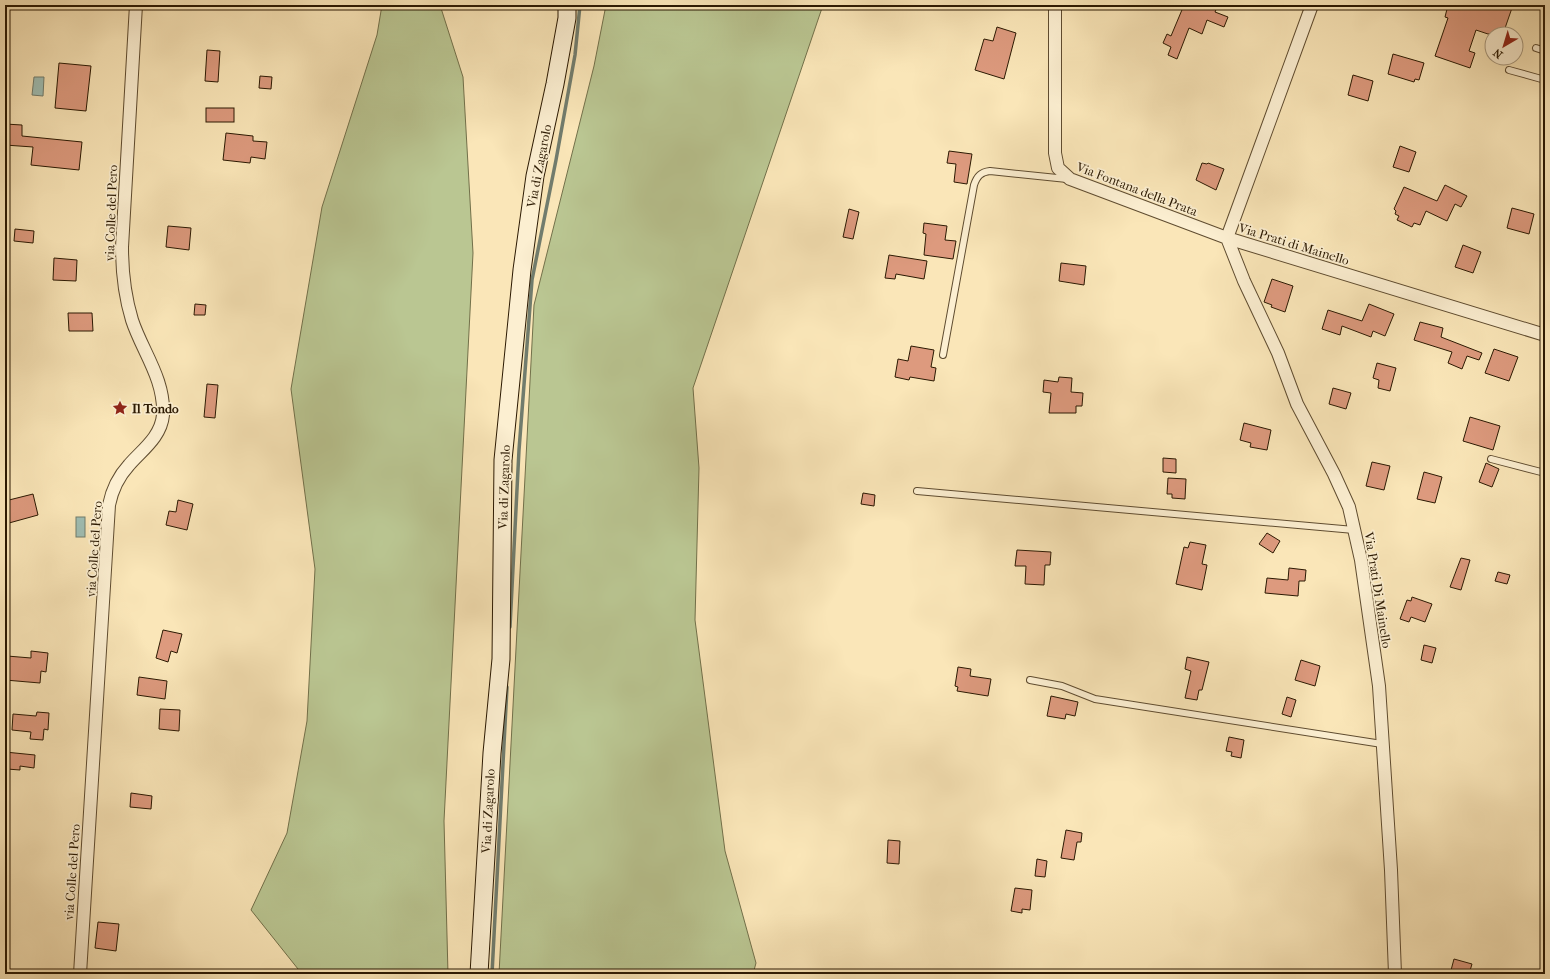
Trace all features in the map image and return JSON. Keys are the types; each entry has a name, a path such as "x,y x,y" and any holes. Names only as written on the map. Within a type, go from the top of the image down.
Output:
{"main road":[{"name":"Via di Zagarolo","path":"479,974 492,753 501,659 503,460 523,262 535,176 555,84 567,18 567,5"}],"street":[{"name":"via Colle del Pero","path":"80,974 109,505 114,486 128,465 154,438 163,416 162,402 155,370 132,319 122,264 136,5"},
{"name":"Via Fontana della Prata","path":"1055,5 1055,158 1060,171 1070,179 1227,238"},
{"name":"Via Prati di Mainello","path":"1312,5 1227,238 1545,335"},
{"name":"Via Prati Di Mainello","path":"1227,238 1278,352 1296,404 1334,474 1349,507 1361,560 1379,686 1391,870 1395,974"}],"lane":[{"path":"1536,48 1545,51"},
{"path":"1509,70 1545,80"},
{"path":"943,355 974,185 977,177 983,172 990,171 1070,179"},
{"path":"1491,458 1545,473"},
{"path":"917,491 1354,530"},
{"path":"1030,680 1062,686 1095,699 1382,744"}],"green space":[{"path":"382,5 440,5 463,77 473,253 444,821 448,974 302,974 251,910 287,833 307,721 315,569 291,389 322,207 377,35"},
{"path":"606,5 823,5 693,388 699,468 695,620 725,851 756,963 753,974 499,974 534,305 594,66"}],"water":[{"path":"34,77 44,77 43,96 32,95"},
{"path":"76,517 85,517 85,537 76,537"}],"building":[{"path":"1184,5 1218,5 1215,12 1228,17 1224,27 1207,20 1202,34 1189,28 1177,59 1168,55 1171,47 1163,43 1167,34 1171,36"},
{"path":"1448,5 1513,5 1506,26 1484,26 1484,33 1476,30 1469,51 1475,53 1470,68 1435,56 1448,18 1445,17"},
{"path":"997,27 1016,33 1004,79 975,70 984,39 993,41"},
{"path":"207,50 220,51 218,82 205,81"},
{"path":"1393,54 1424,63 1419,80 1415,79 1414,82 1388,74"},
{"path":"59,63 91,66 86,111 55,108"},
{"path":"1353,75 1373,81 1368,101 1348,95"},
{"path":"260,76 272,77 271,89 259,88"},
{"path":"206,108 234,108 234,122 206,122"},
{"path":"5,124 22,125 22,136 82,142 79,170 31,165 33,147 5,145"},
{"path":"226,133 253,136 253,141 267,142 265,159 251,157 250,163 223,160"},
{"path":"1400,146 1416,152 1409,172 1393,167"},
{"path":"949,151 972,154 967,184 954,182 956,164 947,163"},
{"path":"1202,163 1208,163 1224,169 1216,190 1196,180"},
{"path":"1445,185 1467,196 1461,207 1455,204 1447,221 1426,211 1420,225 1414,223 1412,227 1397,220 1399,216 1395,214 1396,211 1394,209 1404,187 1437,201"},
{"path":"1512,208 1534,214 1529,234 1507,228"},
{"path":"849,209 859,212 853,239 843,237"},
{"path":"924,223 947,226 945,240 956,241 953,259 924,255 926,234 923,233"},
{"path":"168,226 191,228 189,250 166,247"},
{"path":"15,229 34,231 33,243 14,241"},
{"path":"1463,245 1481,252 1473,273 1455,267"},
{"path":"889,255 927,261 924,279 896,274 895,279 885,278"},
{"path":"54,258 77,260 76,281 53,280"},
{"path":"1061,263 1086,266 1084,285 1059,281"},
{"path":"1272,279 1293,286 1285,312 1271,307 1272,305 1264,302"},
{"path":"195,304 206,305 205,315 194,315"},
{"path":"1369,304 1394,314 1385,336 1373,331 1371,337 1342,326 1340,335 1322,329 1328,310 1362,321"},
{"path":"68,313 92,313 93,331 69,331"},
{"path":"1420,322 1443,328 1441,337 1482,353 1479,360 1467,356 1462,369 1448,363 1452,352 1414,340"},
{"path":"911,346 934,350 931,367 936,368 934,381 910,377 909,380 895,377 898,359 908,361"},
{"path":"1494,349 1518,357 1509,381 1485,373"},
{"path":"1377,363 1396,368 1390,391 1378,388 1379,380 1373,378"},
{"path":"1059,377 1072,378 1071,392 1083,393 1082,406 1076,406 1076,413 1049,413 1051,393 1043,392 1044,380 1058,382"},
{"path":"207,384 218,385 215,418 204,417"},
{"path":"1333,388 1351,393 1346,409 1329,404"},
{"path":"1470,417 1500,426 1493,450 1463,441"},
{"path":"1244,423 1271,430 1267,450 1250,447 1251,443 1240,440"},
{"path":"1163,458 1176,459 1176,473 1163,472"},
{"path":"1372,462 1390,466 1384,490 1366,486"},
{"path":"1486,463 1499,469 1492,487 1479,482"},
{"path":"1424,472 1442,477 1435,503 1417,499"},
{"path":"1168,478 1186,479 1185,499 1172,498 1172,494 1167,494"},
{"path":"863,493 875,495 874,506 861,504"},
{"path":"33,494 38,515 9,523 5,501"},
{"path":"178,500 193,504 187,530 166,525 169,511 176,512"},
{"path":"1267,533 1280,541 1273,553 1259,544"},
{"path":"1190,542 1206,545 1202,564 1207,565 1202,590 1176,584 1184,547 1188,548"},
{"path":"1017,550 1051,552 1050,565 1045,565 1044,585 1025,584 1026,566 1015,566"},
{"path":"1461,558 1470,560 1461,590 1450,587"},
{"path":"1289,568 1306,570 1305,581 1299,581 1298,596 1265,593 1267,578 1288,580"},
{"path":"1498,572 1510,575 1507,584 1495,581"},
{"path":"1412,597 1432,604 1425,622 1411,617 1409,622 1400,619 1407,600 1411,601"},
{"path":"163,630 182,634 177,653 171,651 168,662 156,658"},
{"path":"1424,645 1436,648 1432,663 1421,660"},
{"path":"31,651 48,653 46,672 41,671 40,683 5,680 7,656 31,658"},
{"path":"1187,657 1209,662 1202,690 1199,690 1197,700 1185,698 1191,671 1185,669"},
{"path":"1301,660 1320,666 1315,686 1295,680"},
{"path":"958,667 971,669 970,676 991,679 988,696 957,691 958,687 955,686"},
{"path":"139,677 167,681 165,699 137,695"},
{"path":"1051,696 1078,702 1075,716 1066,714 1065,719 1047,716"},
{"path":"1287,697 1296,700 1291,717 1282,714"},
{"path":"160,709 180,710 179,731 159,729"},
{"path":"37,712 49,713 48,730 44,729 43,740 30,739 31,732 12,730 13,714 36,716"},
{"path":"1229,737 1244,740 1241,758 1231,756 1232,752 1226,751"},
{"path":"5,752 35,755 34,768 20,766 20,770 7,769"},
{"path":"131,793 152,796 151,809 130,807"},
{"path":"1066,830 1082,833 1081,842 1077,842 1074,860 1061,858"},
{"path":"888,840 900,841 899,864 887,863"},
{"path":"1037,859 1047,861 1045,877 1035,876"},
{"path":"1015,888 1032,890 1030,910 1022,909 1022,913 1011,911"},
{"path":"98,922 119,924 116,951 95,948"},
{"path":"1454,959 1472,964 1469,974 1450,974"}],"waterway":[{"path":"510,627 519,450 532,280 575,55 580,5"},
{"path":"492,974 507,687"}],"place":[{"name":"Il Tondo","path":"120,408"}]}
